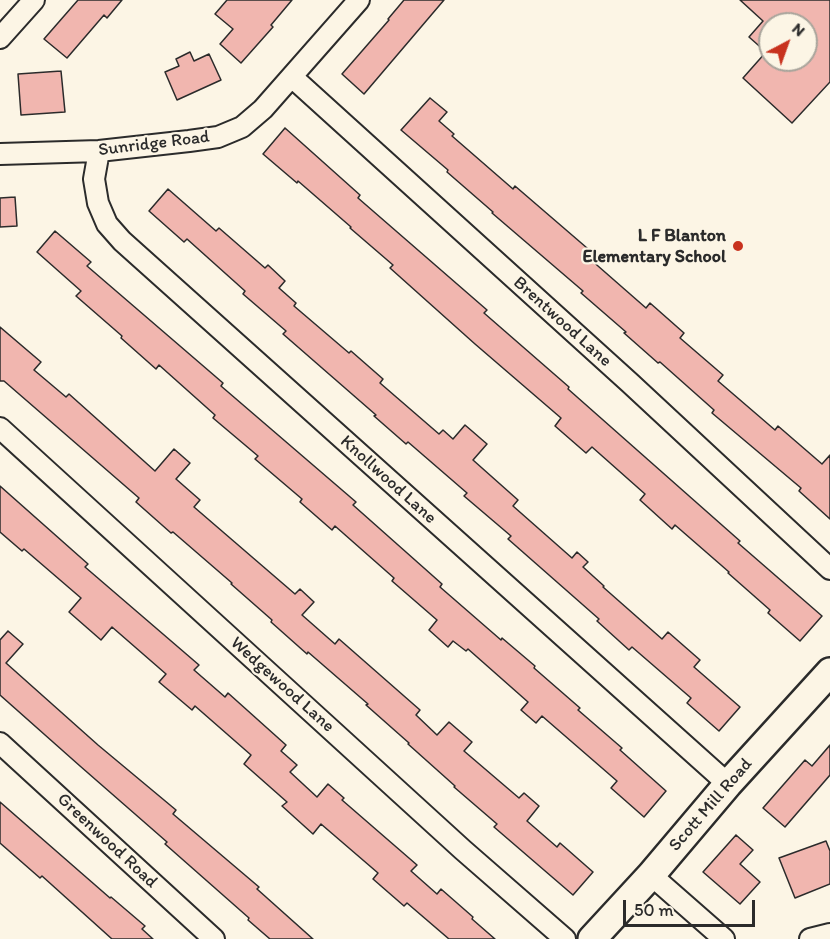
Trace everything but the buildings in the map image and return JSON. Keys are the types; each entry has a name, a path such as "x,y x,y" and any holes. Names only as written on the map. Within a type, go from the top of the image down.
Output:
{"street":[{"path":"0,38 34,0"},
{"name":"Sunridge Road","path":"0,154 99,151 218,137 242,127 263,109 359,0"},
{"name":"Brentwood Lane","path":"292,77 630,383 830,569"},
{"name":"Knollwood Lane","path":"99,151 94,178 98,203 107,224 122,241 728,784"},
{"name":"Wedgewood Lane","path":"0,428 463,850 565,939"},
{"name":"Scott Mill Road","path":"592,939 830,672"},
{"name":"Greenwood Road","path":"0,743 214,939"},
{"path":"651,875 724,939"},
{"path":"810,939 830,934"}],"place":[{"name":"L F Blanton Elementary School","path":"738,246"}]}
